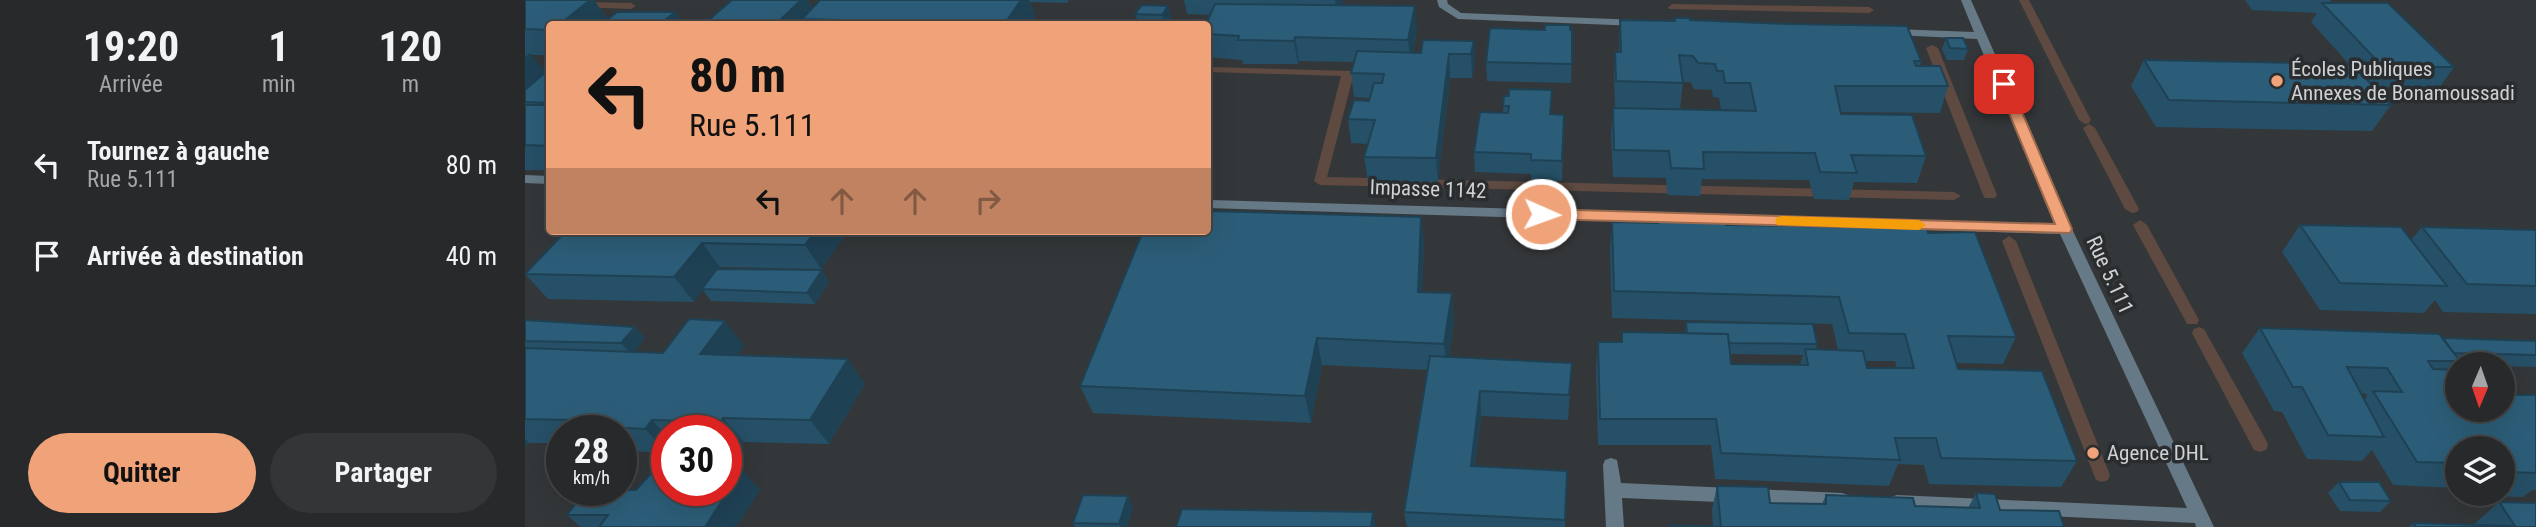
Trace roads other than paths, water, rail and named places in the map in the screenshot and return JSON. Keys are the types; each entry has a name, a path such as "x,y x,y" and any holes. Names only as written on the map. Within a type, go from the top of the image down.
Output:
{"street":[{"path":"1442,0 1443,5 1458,16 1652,23"},
{"name":"Rue 5.111","path":"1966,0 2065,229 2203,521"},
{"path":"1887,32 1983,36"},
{"path":"525,179 546,180"},
{"name":"Impasse 1142","path":"1211,204 2065,229"},
{"path":"1611,465 1615,527"},
{"path":"1613,490 1871,501 2203,521"}],"waterway":[{"path":"2024,0 2085,120"},
{"path":"580,5 631,6"},
{"path":"1673,7 1869,10"},
{"path":"1932,48 1990,195"},
{"path":"1212,70 1348,73 1320,181 1954,196"},
{"path":"2089,128 2132,209"},
{"path":"2140,225 2192,320"},
{"path":"2009,241 2102,475"},
{"path":"2199,333 2260,445"}],"place":[{"name":"Écoles Publiques Annexes de Bonamoussadi","path":"2277,81"},
{"name":"Agence DHL","path":"2093,453"}]}
